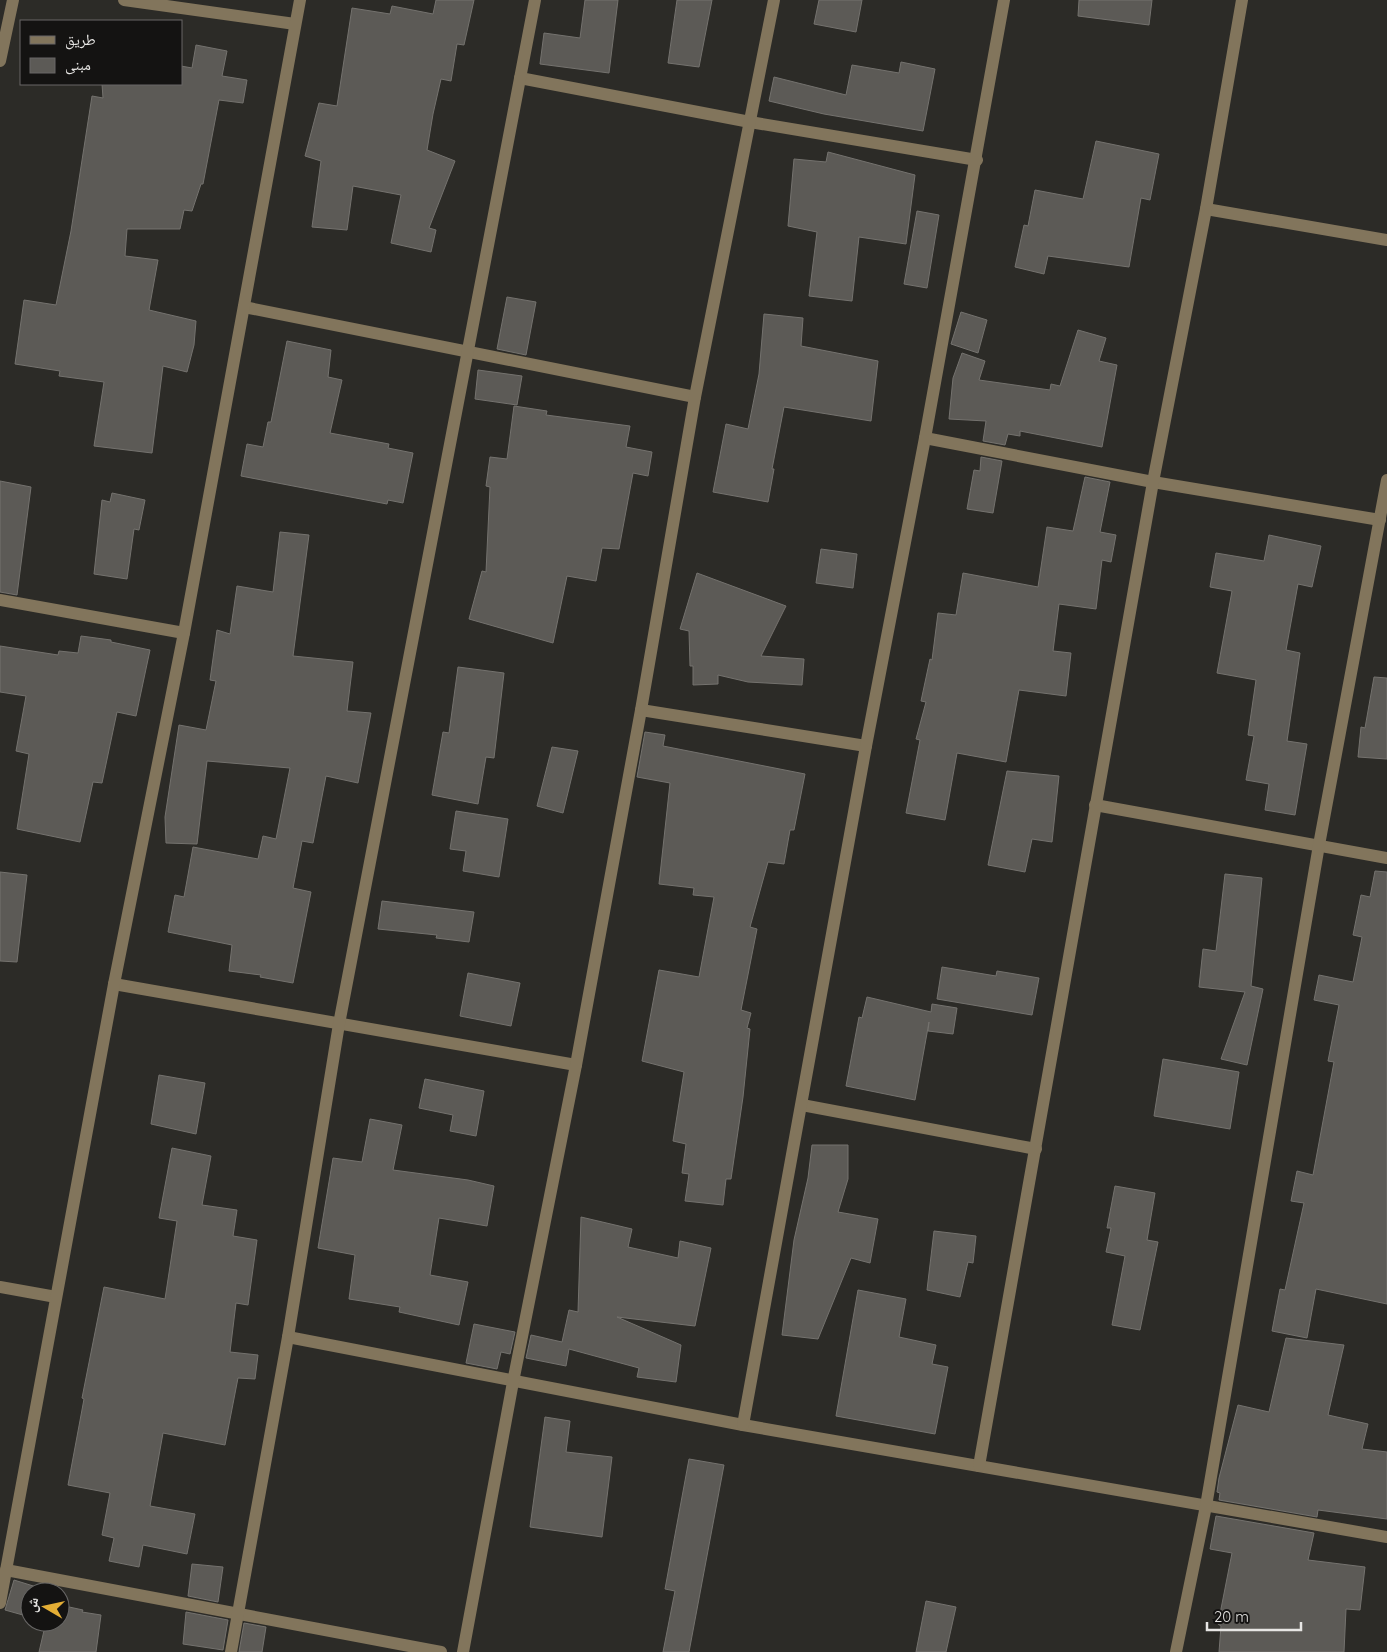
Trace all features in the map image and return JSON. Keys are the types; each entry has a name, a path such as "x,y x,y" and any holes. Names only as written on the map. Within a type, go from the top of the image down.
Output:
{"street":[{"path":"0,57 13,0"},
{"path":"124,0 296,24"},
{"path":"0,1603 114,984 184,633 300,0"},
{"path":"231,1652 288,1337 340,1024 535,0"},
{"path":"463,1652 513,1382 576,1065 641,710 695,397 774,0"},
{"path":"744,1425 866,746 977,160 1004,0"},
{"path":"979,1466 1095,805 1153,482 1206,209 1242,0"},
{"path":"520,78 750,122 977,160"},
{"path":"1206,209 1387,240"},
{"path":"244,307 695,397"},
{"path":"925,438 1153,482 1380,520"},
{"path":"1176,1652 1206,1506 1319,845 1387,480"},
{"path":"0,600 184,633"},
{"path":"641,710 866,746"},
{"path":"1095,805 1387,858"},
{"path":"114,984 576,1065"},
{"path":"802,1105 1036,1149"},
{"path":"0,1287 56,1297"},
{"path":"288,1337 513,1382 744,1425 1387,1537"},
{"path":"6,1570 441,1652"}],"building":[{"path":"436,0 474,0 464,45 457,44 451,81 441,79 433,114 427,150 455,161 429,228 436,230 431,252 391,243 401,195 353,186 347,230 312,227 321,161 305,156 319,103 337,106 352,8 390,14 392,6 433,14"},
{"path":"585,0 618,0 609,73 540,64 544,33 580,38"},
{"path":"677,0 712,0 699,67 668,63"},
{"path":"819,0 862,0 856,32 814,24"},
{"path":"1079,0 1152,0 1149,25 1078,16"},
{"path":"196,45 227,51 222,76 247,80 243,103 219,100 203,184 201,184 192,211 184,210 180,229 127,229 125,256 158,260 149,310 196,321 194,345 187,372 163,366 152,453 94,446 104,382 59,376 60,371 15,364 24,300 56,305 71,231 92,96 103,98 102,85 182,85 182,66 192,68"},
{"path":"901,62 935,69 923,131 824,114 769,101 774,77 846,95 852,65 899,73"},
{"path":"1096,141 1159,154 1150,200 1141,198 1129,267 1048,256 1044,274 1015,267 1024,225 1028,226 1035,190 1083,199"},
{"path":"828,152 915,175 906,244 859,237 852,301 809,296 817,232 788,226 794,159 826,162"},
{"path":"917,211 939,215 927,288 904,284"},
{"path":"507,297 536,302 526,355 497,349"},
{"path":"961,312 987,320 978,353 951,344"},
{"path":"764,314 803,318 801,346 878,361 871,421 784,407 772,469 774,469 768,502 713,492 726,424 748,429 759,374"},
{"path":"1078,330 1106,338 1099,361 1117,365 1102,447 1020,431 1020,436 1008,434 1005,445 983,441 986,421 949,419 953,378 962,353 985,361 979,380 1050,390 1051,384 1060,386"},
{"path":"287,341 331,350 328,377 342,380 330,433 389,444 388,448 413,453 403,503 388,500 387,504 241,476 247,444 263,447 268,422 271,422"},
{"path":"478,370 522,376 517,405 475,399"},
{"path":"514,406 547,411 546,415 630,426 626,447 652,452 648,476 633,473 619,549 602,548 596,581 567,576 553,643 469,619 482,571 486,572 490,487 486,486 490,457 507,459"},
{"path":"981,457 1002,461 993,513 967,509 974,470 980,471"},
{"path":"1085,477 1110,482 1100,532 1116,535 1111,562 1102,560 1096,609 1059,604 1053,651 1071,653 1066,696 1019,690 1006,762 957,753 945,820 906,813 920,740 916,739 926,702 921,701 930,659 932,660 938,613 956,615 963,573 1038,587 1047,527 1073,531"},
{"path":"0,481 31,487 17,595 0,592"},
{"path":"112,493 145,500 139,530 134,529 127,579 94,574 102,500 110,502"},
{"path":"280,532 309,535 293,656 353,662 347,711 371,713 358,783 326,776 313,843 302,841 293,888 311,892 293,983 260,977 261,975 229,971 232,945 168,932 175,895 184,897 193,847 258,859 263,836 276,839 290,768 207,761 197,844 166,843 165,817 179,725 206,730 216,681 210,680 217,630 230,634 237,586 273,592"},
{"path":"1269,535 1321,546 1312,587 1298,584 1286,650 1300,653 1287,741 1307,744 1295,815 1265,810 1269,784 1246,780 1254,736 1248,735 1256,680 1217,673 1232,591 1210,587 1216,553 1264,561"},
{"path":"821,549 857,554 853,588 816,583"},
{"path":"697,573 786,606 761,656 804,659 802,685 748,682 718,675 718,684 693,685 693,666 690,666 689,631 680,629"},
{"path":"81,636 111,640 111,642 150,650 136,716 117,712 102,783 93,782 80,842 17,829 29,754 16,751 26,696 0,692 0,646 58,655 59,651 78,653"},
{"path":"458,667 504,673 494,758 486,757 478,804 432,795 443,732 449,733"},
{"path":"1374,677 1387,678 1387,759 1358,757 1361,727 1365,728"},
{"path":"645,732 665,735 663,746 805,774 794,830 790,830 784,864 768,862 750,927 757,929 741,1010 751,1013 747,1028 750,1029 743,1097 731,1179 726,1179 723,1205 685,1201 689,1174 682,1173 686,1144 673,1141 684,1072 642,1061 659,970 699,977 714,897 693,895 694,888 659,884 670,783 637,777"},
{"path":"552,747 578,751 563,813 537,806"},
{"path":"1007,771 1059,776 1052,842 1032,839 1025,872 988,865"},
{"path":"456,811 508,819 499,877 463,871 466,851 450,849"},
{"path":"1375,871 1387,872 1387,1304 1316,1289 1307,1338 1272,1331 1280,1289 1285,1290 1304,1203 1291,1201 1297,1171 1313,1175 1334,1062 1328,1061 1339,1005 1314,1000 1319,975 1353,982 1362,937 1353,935 1361,895 1370,897"},
{"path":"0,872 27,875 17,962 0,961"},
{"path":"1225,874 1262,878 1251,986 1263,989 1247,1065 1221,1059 1245,992 1199,987 1203,949 1216,951"},
{"path":"382,901 474,912 469,942 436,938 437,935 378,929"},
{"path":"942,967 996,976 997,971 1039,978 1032,1015 937,999"},
{"path":"468,973 520,983 511,1026 460,1016"},
{"path":"867,997 931,1012 932,1004 957,1008 953,1034 928,1031 929,1022 915,1100 846,1086 859,1017 862,1018"},
{"path":"1163,1059 1239,1072 1230,1129 1154,1116"},
{"path":"159,1075 205,1083 196,1134 151,1124"},
{"path":"425,1079 484,1091 476,1136 450,1131 453,1115 419,1108"},
{"path":"370,1119 402,1125 393,1170 468,1180 494,1186 487,1226 439,1218 430,1275 468,1282 459,1325 399,1312 400,1307 349,1299 355,1255 318,1248 333,1158 362,1162"},
{"path":"812,1145 848,1145 848,1179 838,1212 878,1219 870,1263 851,1258 818,1339 782,1335 794,1240 808,1178"},
{"path":"172,1148 211,1156 202,1205 237,1210 233,1236 257,1240 248,1305 236,1303 230,1352 258,1355 255,1379 238,1378 225,1445 163,1433 150,1506 195,1514 187,1554 143,1545 139,1567 109,1561 114,1538 102,1535 110,1493 68,1485 84,1399 82,1398 104,1287 165,1299 177,1221 159,1218"},
{"path":"1115,1186 1155,1193 1147,1240 1158,1242 1140,1330 1112,1325 1125,1256 1106,1252 1111,1228 1107,1228"},
{"path":"581,1217 632,1229 628,1247 678,1258 680,1241 711,1248 695,1326 617,1317 681,1345 676,1382 637,1377 639,1368 569,1349 566,1366 526,1358 531,1335 562,1342 569,1310 578,1312"},
{"path":"934,1231 976,1236 973,1263 968,1262 960,1297 927,1290"},
{"path":"858,1290 906,1299 899,1337 936,1345 932,1364 948,1367 935,1434 836,1416"},
{"path":"474,1324 515,1332 510,1354 501,1352 497,1369 466,1363"},
{"path":"1286,1338 1344,1345 1328,1415 1368,1424 1362,1449 1387,1452 1387,1519 1318,1510 1317,1517 1219,1500 1220,1493 1217,1492 1219,1478 1238,1405 1269,1412"},
{"path":"545,1417 570,1421 566,1452 612,1457 602,1537 530,1527"},
{"path":"689,1459 724,1465 689,1652 663,1652 675,1591 665,1589"},
{"path":"1216,1516 1314,1533 1308,1560 1365,1567 1360,1610 1346,1609 1344,1652 1219,1652 1221,1626 1218,1624 1232,1553 1210,1549"},
{"path":"192,1564 223,1567 218,1602 188,1596"},
{"path":"14,1580 20,1582 20,1614 5,1610"},
{"path":"926,1601 956,1607 946,1652 916,1652"},
{"path":"70,1607 83,1610 82,1612 101,1615 96,1652 39,1652 44,1632 70,1632"},
{"path":"186,1612 228,1620 223,1650 183,1644"},
{"path":"244,1623 266,1627 262,1652 239,1652"}]}
